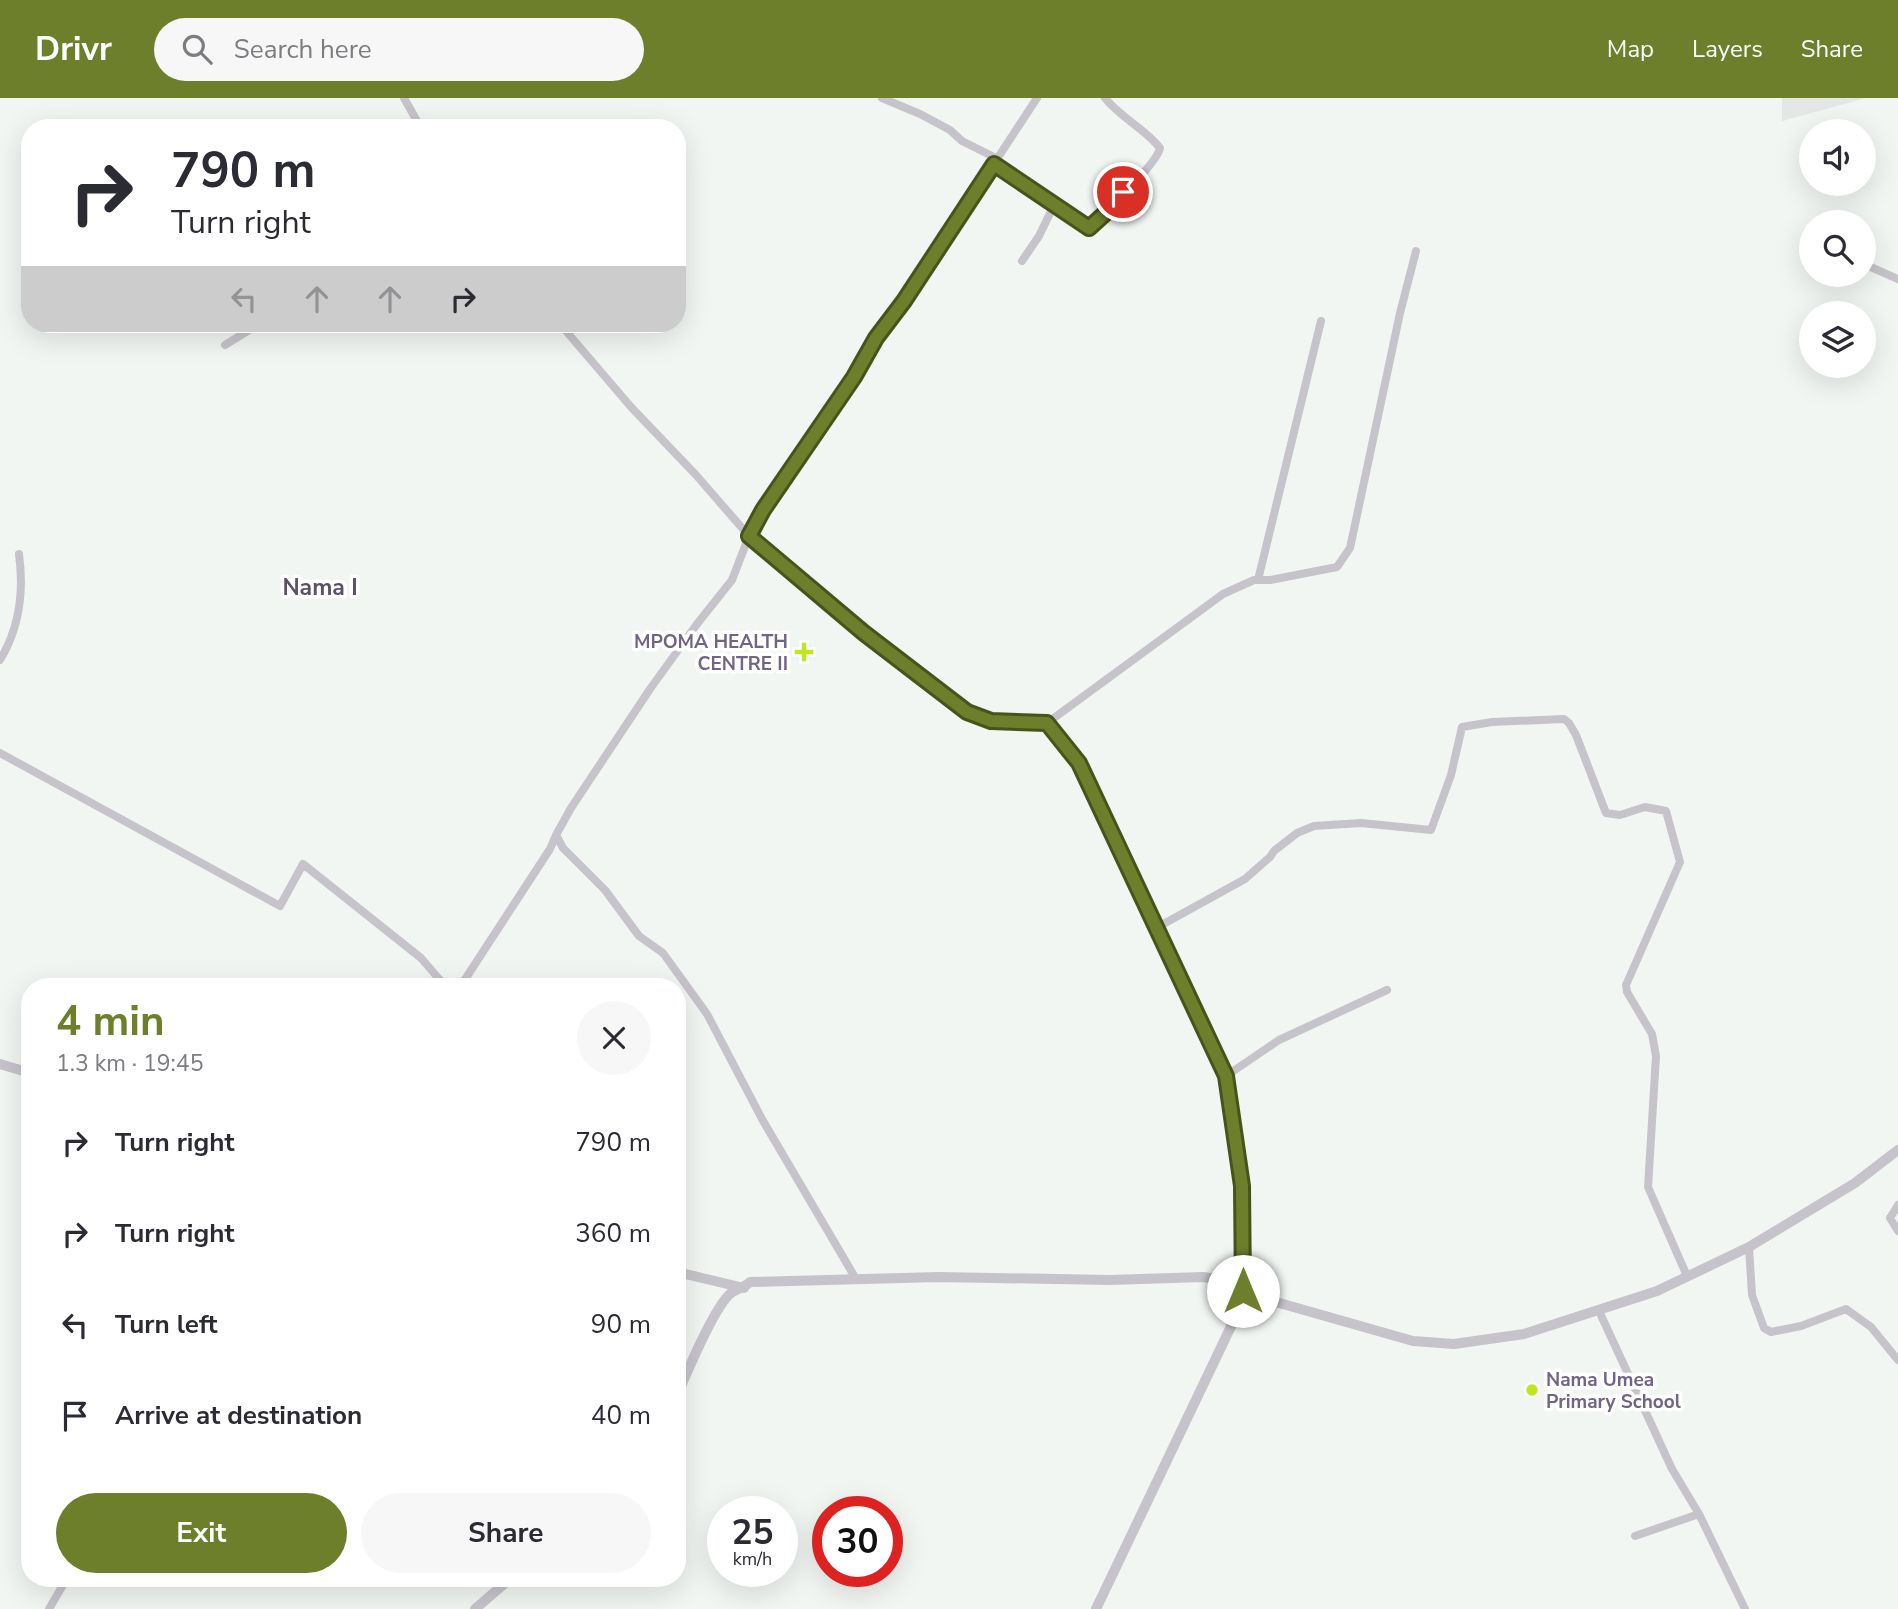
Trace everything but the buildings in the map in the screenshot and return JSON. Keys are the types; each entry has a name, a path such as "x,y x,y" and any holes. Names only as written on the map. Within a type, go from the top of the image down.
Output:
{"street":[{"path":"404,98 416,119"},
{"path":"882,98 950,130 1089,228 1156,160 1160,148 1147,132 1116,110 1105,98"},
{"path":"466,978 550,849 571,807 650,690 732,580 749,536 763,510 854,377 876,338 904,301 1037,98"},
{"path":"1022,261 1039,236 1055,203"},
{"path":"567,333 749,536 864,633 967,712 991,721 1047,723 1223,594 1258,580 1336,567 1350,548 1399,313 1416,251"},
{"path":"1876,269 1898,279"},
{"path":"1258,580 1321,321"},
{"path":"225,345 244,333"},
{"path":"0,660 17,625 23,579 19,554"},
{"path":"1158,928 1245,879 1274,851 1297,833 1314,825 1361,823 1432,830 1451,775 1462,727 1492,722 1564,719 1576,735 1606,813 1620,815 1645,807 1666,811 1680,862 1626,985 1627,992 1652,1034 1656,1056 1648,1187 1687,1276"},
{"path":"1047,723 1079,763 1226,1076 1242,1186 1243,1291 1236,1316 1096,1609"},
{"path":"0,753 280,906 303,864 421,958 438,978"},
{"path":"555,835 563,848 605,890 639,936 663,953 681,978"},
{"path":"686,985 707,1014 762,1119 856,1279"},
{"path":"1226,1076 1279,1040 1387,990"},
{"path":"0,1063 21,1070"},
{"path":"686,1375 718,1312 732,1293 745,1288 750,1282 939,1277 1110,1280 1203,1277 1218,1279 1269,1300 1413,1340 1454,1344 1524,1334 1657,1291 1749,1247 1855,1183 1898,1150"},
{"path":"1898,1205 1890,1218 1898,1231"},
{"path":"1749,1247 1752,1295 1765,1328 1771,1332 1801,1326 1846,1309 1871,1327 1898,1360"},
{"path":"686,1274 745,1288"},
{"path":"1218,1279 1236,1316"},
{"path":"1236,1316 1269,1300"},
{"path":"1599,1311 1672,1469 1699,1514 1745,1609"},
{"path":"1635,1536 1699,1514"},
{"path":"49,1609 62,1587"},
{"path":"475,1609 501,1587"}],"shaded area":[{"path":"1782,98 1866,98 1782,121"}],"place":[{"name":"MPOMA HEALTH CENTRE II","path":"804,652"},
{"name":"Nama Umea Primary School","path":"1532,1390"}],"district":[{"name":"Nama I","path":"320,587"}],"route":[{"path":"1123,192 1111,208 1089,228 994,164 904,301 876,338 854,377 763,510 749,536 864,633 967,712 991,721 1047,723 1079,763 1226,1076 1242,1186 1243,1291"}]}
